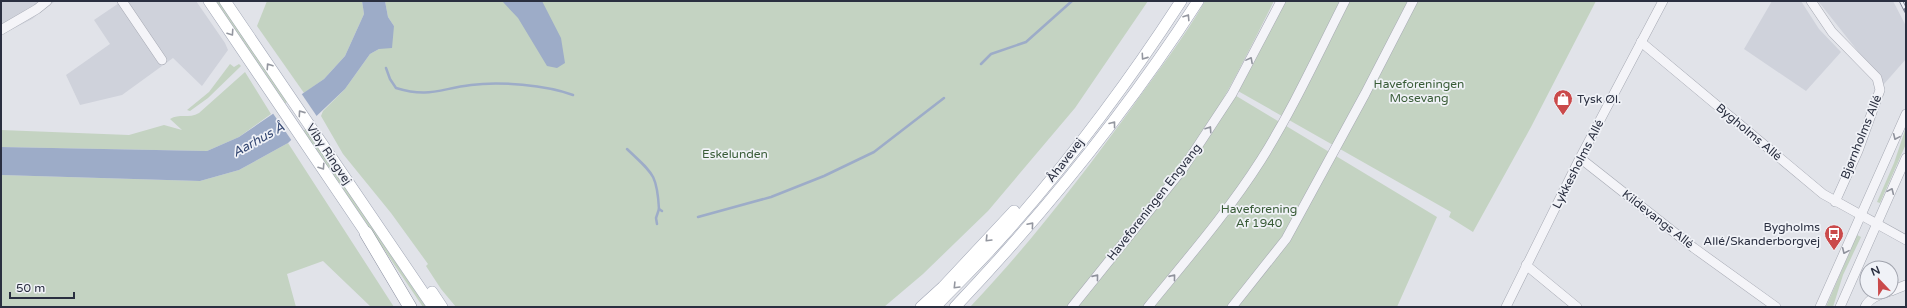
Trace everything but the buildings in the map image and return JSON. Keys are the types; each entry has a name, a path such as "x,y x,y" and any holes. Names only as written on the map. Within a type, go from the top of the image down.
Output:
{"highway":[{"path":"366,232 410,307"}],"main road":[{"name":"Viby Ringvej","path":"210,1 417,307"},
{"name":"Viby Ringvej","path":"225,1 433,307"},
{"name":"Åhavevej","path":"935,307 1002,237 1071,154 1132,75 1181,1"},
{"name":"Åhavevej","path":"956,307 1005,254 1066,183 1118,116 1167,48 1198,1"},
{"path":"921,307 943,287 1010,217 1065,151 1081,140"},
{"path":"340,170 386,225 442,307"},
{"path":"965,307 1006,264 1005,254"}],"street":[{"path":"1,30 37,10 47,1"},
{"path":"122,1 162,60"},
{"name":"Haveforeningen Engvang","path":"1072,307 1182,170 1232,94 1281,1"},
{"path":"1148,307 1231,203 1261,160 1283,122 1346,1"},
{"path":"1232,307 1286,239 1365,94 1412,1"},
{"name":"Lykkesholms Allé","path":"1506,307 1580,158 1663,1"},
{"name":"Bjørnholms Allé","path":"1811,1 1832,32 1877,78 1880,90 1858,151 1835,202"},
{"name":"Bygholms Allé","path":"1641,42 1822,194 1906,240"},
{"path":"1820,307 1906,114"},
{"name":"Kildevangs Allé","path":"1580,158 1694,248 1776,307"},
{"path":"1840,307 1906,158"},
{"path":"1526,265 1577,307"}],"shaded area":[{"path":"1,1 55,1 32,19 1,35"},
{"path":"122,1 196,1 225,43 228,50 202,86 173,58 122,95 80,105 66,75 110,44 94,20"},
{"path":"1772,1 1801,1 1819,29 1841,52 1806,91 1744,49"},
{"path":"1818,1 1893,1 1906,26 1906,59 1884,84"}],"green space":[{"path":"216,1 219,1 292,108 290,110"},
{"path":"267,1 362,1 364,14 345,56 324,79 304,93 257,26"},
{"name":"Eskelunden","path":"385,1 502,1 507,5 510,1 1148,1 1075,108 988,211 923,274 884,307 456,307 441,289 426,266 428,264 391,213 343,154 321,116 323,111 345,89 370,54 379,49 394,26 388,17"},
{"path":"1205,1 1274,1 1240,69 1212,119 1171,180 1067,307 970,307 1034,235 1075,184 1170,55"},
{"name":"Haveforeningen Mosevang","path":"1285,1 1596,1 1531,127 1473,232 1449,217 1451,212 1238,91"},
{"path":"230,64 234,67 239,64 241,66 208,98 190,111 187,110 209,92"},
{"path":"245,72 271,114 239,137 207,151 1,147 1,130 129,135 164,125 182,130 170,119 177,116 192,116 199,113"},
{"name":"Haveforening Af 1940","path":"1228,91 1437,217 1397,307 1070,307 1208,130"},
{"path":"301,122 426,307 423,307 299,124"},
{"path":"1906,127 1906,144 1880,203 1877,202 1894,163"},
{"path":"288,143 394,307 371,307 323,261 287,274 296,307 1,307 1,175 200,181 239,170"},
{"path":"1857,235 1861,237 1843,275 1833,307 1826,307"}],"water":[{"name":"Aarhus Å","path":"362,1 385,1 388,17 394,26 392,48 379,49 370,54 345,89 288,143 239,170 200,181 1,175 1,147 207,151 239,137 324,79 345,56 364,14"},
{"path":"502,1 542,1 561,38 565,63 557,68 547,66 518,18"}],"pier":[{"path":"301,93 318,118 292,141 272,112"}],"waterway":[{"path":"981,64 991,54 1026,42 1072,1"},
{"path":"386,68 390,79 396,88 407,91 434,92 471,85 495,83 536,86 573,95"},
{"path":"698,217 771,197 824,176 874,152 944,98"},
{"path":"627,149 652,174 657,188 659,209 662,211"},
{"path":"657,224 656,218 659,209"}],"railway":[{"path":"1901,1 1906,11"}],"place":[{"name":"Tysk Øl.","path":"1563,116"},
{"name":"Bygholms Allé/Skanderborgvej","path":"1834,251"}]}
